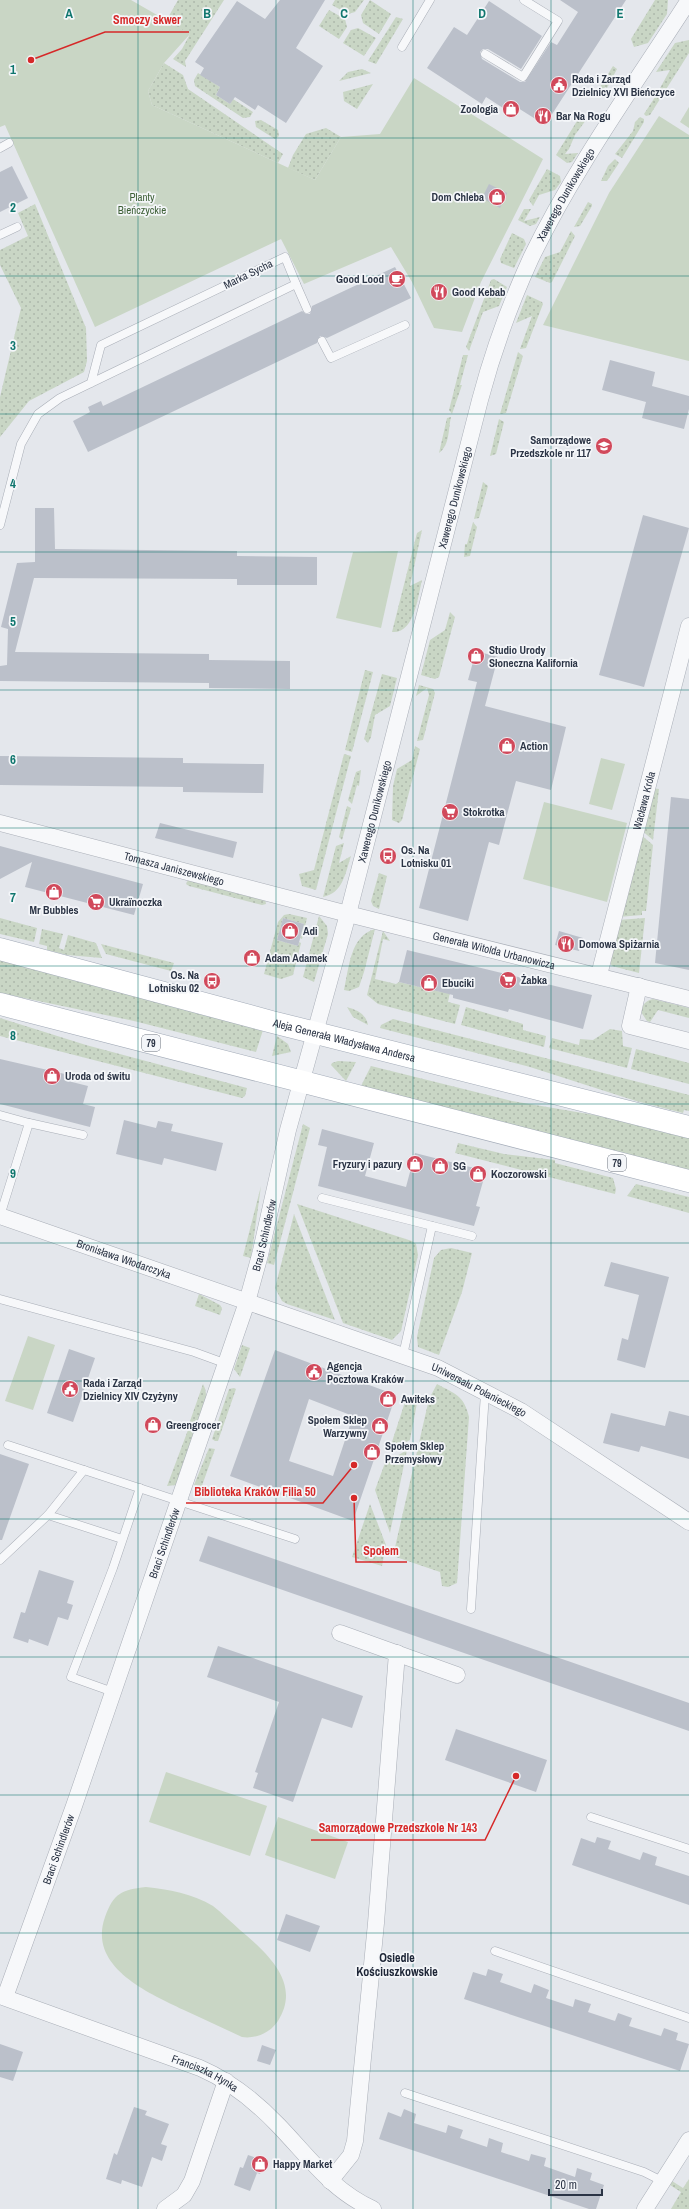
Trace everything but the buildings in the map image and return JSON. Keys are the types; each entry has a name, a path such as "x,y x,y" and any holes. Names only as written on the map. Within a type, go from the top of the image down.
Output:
{"main road":[{"name":"Aleja Generała Władysława Andersa","path":"0,949 316,1034 689,1127"},
{"name":"79","path":"0,1004 689,1181"}],"street":[{"name":"Xawerego Dunikowskiego","path":"316,1034 480,400 501,332 531,258 566,194 689,0"},
{"name":"Wacława Króla","path":"599,975 689,626"},
{"name":"Tomasza Janiszewskiego","path":"0,823 348,914"},
{"name":"Generała Witolda Urbanowicza","path":"348,914 599,975 689,999"},
{"path":"639,986 630,1026 689,1041"},
{"name":"Braci Schindlerów","path":"2,1996 68,1823 178,1501 227,1364 247,1302 260,1254 288,1130 316,1034"},
{"name":"Bronisława Włodarczyka","path":"0,1216 247,1302"},
{"name":"Uniwersału Połanieckiego","path":"247,1302 438,1368 521,1411 689,1522"},
{"path":"340,1633 457,1675"},
{"path":"330,2181 351,2155 355,2141 376,1923 397,1653"},
{"name":"Franciszka Hynka","path":"2,1996 200,2068 226,2081 246,2095 278,2125 330,2181 350,2197 373,2209"},
{"path":"165,2209 184,2195 192,2181 226,2081"},
{"path":"645,2209 689,2140"}],"lane":[{"path":"402,47 430,0"},
{"path":"485,54 524,77 558,21 524,0"},
{"path":"0,148 10,143"},
{"path":"0,235 17,227"},
{"name":"Marka Sycha","path":"91,382 101,345 285,257 296,284"},
{"path":"0,525 20,444 38,414 60,398 296,284 307,309"},
{"path":"322,341 330,358 405,325"},
{"path":"0,1115 83,1135"},
{"path":"0,1216 29,1123"},
{"path":"322,1198 472,1236"},
{"path":"402,1355 432,1226"},
{"path":"0,1299 194,1352 227,1364"},
{"path":"471,1609 485,1393"},
{"path":"8,1445 295,1539"},
{"path":"0,1560 48,1515 84,1470"},
{"path":"113,1692 71,1677 140,1488"},
{"path":"48,1515 122,1539"},
{"path":"591,1816 689,1849"},
{"path":"495,1951 689,2018"},
{"path":"405,2093 644,2172 662,2181"}],"green space":[{"name":"Planty Bieńczyckie","path":"0,0 131,0 190,34 164,63 148,91 152,105 315,180 341,137 380,134 414,78 543,159 481,282 462,332 434,328 412,282 391,247 304,284 281,239 95,327 5,125 0,127"},
{"path":"178,0 224,0 185,61 186,67 173,59 182,49 190,34 166,21"},
{"path":"335,0 364,0 355,12 348,14 332,5"},
{"path":"370,0 391,14 379,34 363,23 361,15"},
{"path":"655,0 668,0 667,14 648,43 634,47 631,39"},
{"path":"329,10 345,19 347,27 339,39 319,26"},
{"path":"396,17 403,19 376,64 368,61"},
{"path":"358,28 376,38 364,56 343,43 351,30"},
{"path":"689,40 689,53 665,91 659,90 670,70 656,72 675,43"},
{"path":"164,63 183,75 188,89 283,154 278,163 152,105 148,91"},
{"path":"613,66 617,69 607,88 605,87 601,94 598,90"},
{"path":"362,69 371,73 339,81 348,72"},
{"path":"198,73 220,87 216,95 230,104 233,99 253,112 250,117 243,118 195,86 194,80"},
{"path":"373,84 357,109 344,101 343,92"},
{"path":"657,94 660,99 650,115 646,116 644,114"},
{"path":"689,107 689,128 680,122"},
{"path":"659,116 689,135 689,361 543,325 609,193"},
{"path":"640,117 644,119 644,122 622,158 615,154 633,131 635,122"},
{"path":"582,118 586,120 575,135 569,149 565,154 578,153 572,162 567,163 556,155 577,121"},
{"path":"261,120 278,130 279,136 275,139 256,127 255,121"},
{"path":"326,128 341,137 315,180 288,168 293,155 306,134"},
{"path":"615,159 619,163 607,181 601,181 608,166"},
{"path":"547,169 560,176 561,182 555,190 539,195 533,206 529,200"},
{"path":"588,202 592,204 592,206 580,226 574,227"},
{"path":"35,204 86,328 87,361 84,372 29,401 0,437 0,397 21,308 0,265 0,250 28,236 18,213"},
{"path":"524,209 531,209 524,221 540,217 536,224 530,226 518,220"},
{"path":"571,231 575,236 552,282 550,283 535,277 545,257 560,252"},
{"path":"512,233 524,239 526,244 514,268 501,263 500,259"},
{"path":"494,279 507,287 499,306 483,312 469,351 466,347 491,280"},
{"path":"527,295 542,302 543,304 526,348 520,349 532,316 516,323"},
{"path":"518,352 523,356 506,413 500,414"},
{"path":"463,355 468,355 460,385 462,385 452,414 449,410"},
{"path":"451,417 447,442 443,450 439,453 447,418"},
{"path":"499,419 504,422 496,454 490,456"},
{"path":"483,482 488,486 479,518 474,519"},
{"path":"473,522 477,527 470,556 464,557 465,544 467,544"},
{"path":"422,530 410,586 422,580 417,604 411,620 406,627 400,631 392,632 417,533"},
{"path":"398,551 381,628 336,618 353,552"},
{"path":"450,612 455,617 439,677 435,679 421,675 430,640 445,630"},
{"path":"365,670 373,672 352,752 345,750"},
{"path":"382,674 397,678 390,706 375,715 371,737 368,743 364,739"},
{"path":"419,685 433,689 435,693 423,740 417,741 429,695 427,688 416,696"},
{"path":"415,746 420,749 402,820 399,823 392,820 393,786 397,769 412,760"},
{"path":"344,754 351,756 316,890 302,886 299,874 314,870"},
{"path":"601,758 625,764 612,810 589,804"},
{"path":"361,770 359,786 357,785 352,804 348,800 356,772"},
{"path":"652,788 659,789 653,840 641,830"},
{"path":"544,802 627,823 607,902 523,879"},
{"path":"347,806 351,808 342,840 339,837"},
{"path":"640,834 653,845 646,911 642,911 642,915 618,917"},
{"path":"344,843 339,863 351,856 345,876 335,891 330,895 323,897 336,846"},
{"path":"379,873 387,876 379,909 373,906 371,901"},
{"path":"188,880 265,899 266,904 262,905 189,886 186,884"},
{"path":"289,914 307,918 302,939 300,938 304,924 283,918 277,940 298,946 299,942 301,943 293,975 281,979 264,974 278,922 284,915"},
{"path":"319,916 327,926 328,934 314,982 303,977"},
{"path":"0,918 37,928 34,942 0,934"},
{"path":"645,918 639,973 612,966 609,961 618,920"},
{"path":"42,929 63,934 59,948 64,950 68,935 96,943 102,958 67,955 47,950 47,946 39,944"},
{"path":"375,929 359,987 349,991 344,990 349,963 360,938"},
{"path":"383,931 390,941 383,939 375,979 396,984 399,982 441,992 450,992 448,1002 460,1005 455,1024 378,1004 367,995"},
{"path":"101,944 174,963 171,971 106,954"},
{"path":"0,960 263,1030 256,1052 134,1021 0,993"},
{"path":"653,999 689,1008 689,1018 658,1010 650,1022 647,1021 641,1012 645,1003"},
{"path":"347,1007 363,1015 368,1025 353,1017"},
{"path":"466,1007 523,1024 523,1030 546,1036 544,1047 461,1025"},
{"path":"0,1018 86,1045 247,1088 245,1096 242,1098 0,1036"},
{"path":"393,1019 689,1095 689,1111 684,1110 683,1113 636,1101 530,1067 380,1028 381,1025"},
{"path":"610,1029 622,1031 623,1046 632,1048 627,1068 549,1048 552,1038 579,1045 580,1039 593,1040"},
{"path":"277,1036 288,1044 291,1052 272,1056"},
{"path":"636,1049 689,1063 689,1084 631,1069"},
{"path":"338,1061 356,1062 346,1081 331,1065 332,1063"},
{"path":"371,1066 512,1101 606,1117 689,1137 689,1172 360,1088"},
{"path":"303,1124 310,1128 274,1265 267,1263"},
{"path":"458,1143 504,1154 555,1160 555,1163 613,1178 616,1189 615,1194 455,1153"},
{"path":"636,1184 689,1197 689,1213 627,1196"},
{"path":"261,1186 251,1258 243,1256"},
{"path":"297,1204 412,1241 416,1244 418,1255 401,1331 392,1340 343,1323"},
{"path":"294,1214 335,1320 287,1304 282,1301 275,1288"},
{"path":"451,1248 472,1253 462,1292 439,1355 418,1347 417,1337 434,1258 441,1250"},
{"path":"199,1294 220,1305 222,1308 220,1315 195,1306"},
{"path":"28,1336 55,1345 33,1410 5,1401"},
{"path":"242,1345 250,1348 240,1377 234,1369"},
{"path":"203,1384 206,1400 203,1412 196,1428 189,1424"},
{"path":"437,1384 458,1396 464,1404 469,1417 457,1583 448,1587 442,1586 440,1572 393,1556 429,1399"},
{"path":"229,1389 236,1389 218,1441 215,1441 212,1439"},
{"path":"406,1399 417,1403 410,1440 389,1451"},
{"path":"188,1430 195,1432 176,1485 167,1486"},
{"path":"209,1448 215,1449 198,1497 194,1485"},
{"path":"407,1450 390,1533 375,1490 385,1463"},
{"path":"370,1504 386,1545 382,1566 352,1557"},
{"path":"166,1772 267,1806 250,1856 149,1822"},
{"path":"278,1817 348,1842 335,1879 265,1855"},
{"path":"146,1887 180,1893 197,1898 213,1906 270,1959 284,1982 286,1994 284,2007 278,2021 271,2029 257,2036 242,2037 156,1996 126,1977 113,1965 105,1951 102,1935 108,1909 115,1898 124,1891"},
{"path":"689,2179 689,2209 671,2209 681,2192 670,2185 672,2181 683,2188"}],"place":[{"name":"Smoczy skwer","path":"31,60"},
{"name":"Rada i Zarząd Dzielnicy XVI Bieńczyce","path":"559,85"},
{"name":"Zoologia","path":"511,109"},
{"name":"Bar Na Rogu","path":"543,116"},
{"name":"Dom Chleba","path":"497,197"},
{"name":"Good Lood","path":"397,279"},
{"name":"Good Kebab","path":"439,292"},
{"name":"Samorządowe Przedszkole nr 117","path":"604,446"},
{"name":"Studio Urody Słoneczna Kalifornia","path":"476,656"},
{"name":"Action","path":"507,746"},
{"name":"Stokrotka","path":"450,812"},
{"name":"Os. Na Lotnisku 01","path":"388,856"},
{"name":"Mr Bubbles","path":"54,892"},
{"name":"Ukraïnoczka","path":"96,902"},
{"name":"Adi","path":"290,931"},
{"name":"Domowa Spiżarnia","path":"566,944"},
{"name":"Adam Adamek","path":"252,958"},
{"name":"Żabka","path":"508,980"},
{"name":"Os. Na Lotnisku 02","path":"212,981"},
{"name":"Ebuciki","path":"429,983"},
{"name":"Uroda od świtu","path":"52,1076"},
{"name":"Fryzury i pazury","path":"415,1164"},
{"name":"SG","path":"440,1166"},
{"name":"Koczorowski","path":"478,1174"},
{"name":"Agencja Pocztowa Kraków","path":"314,1372"},
{"name":"Rada i Zarząd Dzielnicy XIV Czyżyny","path":"70,1389"},
{"name":"Awiteks","path":"388,1399"},
{"name":"Greengrocer","path":"153,1425"},
{"name":"Społem Sklep Warzywny","path":"380,1426"},
{"name":"Społem Sklep Przemysłowy","path":"372,1452"},
{"name":"Biblioteka Kraków Filia 50","path":"354,1465"},
{"name":"Społem","path":"354,1498"},
{"name":"Samorządowe Przedszkole Nr 143","path":"516,1776"},
{"name":"Happy Market","path":"260,2164"}],"district":[{"name":"Osiedle Kościuszkowskie","path":"397,1965"}]}
